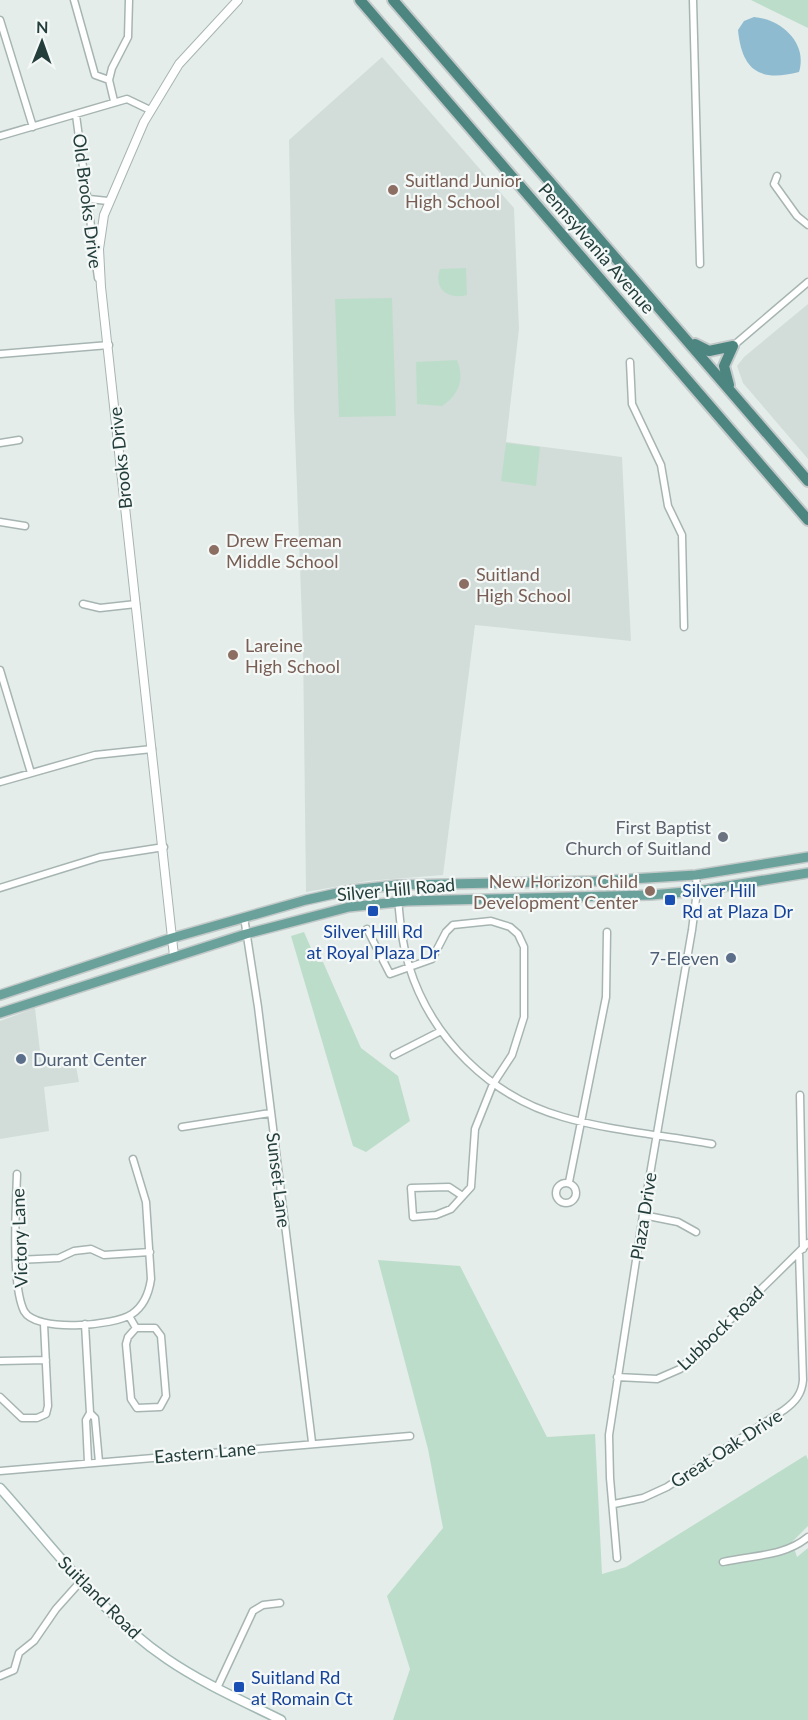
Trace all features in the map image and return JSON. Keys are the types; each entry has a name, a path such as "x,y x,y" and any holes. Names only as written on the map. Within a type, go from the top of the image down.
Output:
{"highway":[{"name":"Pennsylvania Avenue","path":"360,0 808,519"},
{"name":"Pennsylvania Avenue","path":"393,0 808,481"},
{"path":"683,336 709,351 734,346"},
{"path":"731,391 724,366 734,346"}],"main road":[{"name":"Silver Hill Road","path":"0,995 172,938 328,894 397,885 598,881 696,875 808,857"},
{"name":"Silver Hill Road","path":"0,1013 174,956 331,911 398,901 591,897 697,891 808,873"},
{"name":"Suitland Road","path":"0,1488 81,1581 146,1644 168,1660 281,1720"}],"street":[{"path":"74,0 95,75 110,80"},
{"path":"114,101 110,80 112,68 128,37 129,0"},
{"name":"Brooks Drive","path":"174,956 164,847 101,288 100,237 108,201 150,110 179,64 238,0"},
{"path":"693,0 700,264"},
{"path":"0,20 33,127"},
{"path":"0,136 76,115 114,101 133,100 150,110"},
{"name":"Old Brooks Drive","path":"76,115 93,247 101,288"},
{"path":"777,176 774,184 797,216 808,225"},
{"path":"88,198 108,201"},
{"path":"734,346 808,282"},
{"path":"0,354 109,345"},
{"path":"630,362 632,404 661,465 668,506 682,535 684,627"},
{"path":"0,443 19,440"},
{"path":"0,522 25,526"},
{"path":"82,603 100,608 136,604"},
{"path":"0,670 31,773"},
{"path":"0,782 95,755 152,749"},
{"path":"0,888 100,856 164,847"},
{"name":"Plaza Drive","path":"617,1558 610,1479 609,1434 697,891 696,875"},
{"path":"397,885 409,966 423,1000 441,1031 458,1052 493,1084 534,1107 582,1122 712,1144"},
{"name":"Sunset Lane","path":"244,917 312,1442"},
{"path":"367,929 390,974 432,958 449,929 459,923 498,921 518,934 525,950 523,1024 512,1055 493,1084 473,1135 471,1187 461,1195 458,1203 446,1212 413,1217 411,1188 449,1187 461,1195"},
{"path":"569,1182 606,997 607,932"},
{"path":"394,1055 441,1031"},
{"name":"Great Oak Drive","path":"614,1504 644,1498 667,1486 784,1410 797,1399 803,1380 800,1095"},
{"path":"182,1127 270,1113"},
{"path":"800,1129 808,1127"},
{"path":"0,1397 22,1418 38,1418 46,1414 48,1407 44,1324 85,1324 129,1316 141,1306 150,1290 147,1202 133,1159"},
{"name":"Victory Lane","path":"17,1174 17,1260 25,1312 37,1322 44,1324"},
{"path":"643,1215 678,1222 696,1232"},
{"name":"Lubbock Road","path":"617,1377 654,1379 675,1372 694,1357 808,1243"},
{"path":"17,1260 59,1258 74,1251 91,1250 104,1255 150,1252"},
{"path":"129,1316 136,1328"},
{"path":"85,1324 90,1413 86,1420 88,1462"},
{"path":"136,1328 155,1328 161,1336 166,1396 160,1407 137,1408 130,1399 126,1344 128,1337 136,1328"},
{"path":"0,1360 46,1360"},
{"path":"90,1413 95,1418 99,1462"},
{"name":"Eastern Lane","path":"0,1471 312,1442 410,1436"},
{"path":"723,1562 753,1555 781,1553 797,1546 808,1537"},
{"path":"0,1676 14,1670 19,1653 34,1641 56,1609 81,1581"},
{"path":"218,1688 253,1611 262,1605 280,1603"}],"shaded area":[{"name":"Suitland High School","path":"382,57 514,208 519,329 506,442 622,457 631,641 475,625 443,875 368,881 306,892 303,646 294,409 289,140"},
{"path":"808,304 808,459 743,383 737,366 744,357"},
{"path":"35,1008 41,1060 74,1056 79,1082 44,1087 49,1131 0,1139 0,1021"}],"green space":[{"path":"751,0 808,0 808,28"},
{"path":"466,268 467,295 454,296 440,287 438,276 440,269"},
{"path":"392,298 396,416 339,417 335,299"},
{"path":"457,360 460,380 453,397 442,406 417,404 416,362"},
{"path":"506,443 540,447 536,486 501,481"},
{"path":"304,932 317,962 323,962 361,1048 398,1076 410,1121 366,1152 353,1146 291,936"},
{"path":"378,1260 460,1266 547,1437 595,1434 602,1574 626,1567 806,1455 808,1460 808,1526 792,1542 797,1557 808,1548 808,1720 393,1720 410,1669 387,1596 443,1528 428,1449"}],"water":[{"path":"754,17 773,22 790,34 799,51 801,61 799,72 785,75 764,74 749,64 740,44 738,30 744,21"}],"place":[{"name":"Suitland Junior High School","path":"393,190"},
{"name":"Drew Freeman Middle School","path":"214,550"},
{"name":"Suitland High School","path":"464,584"},
{"name":"Lareine High School","path":"233,655"},
{"name":"First Baptist Church of Suitland","path":"723,837"},
{"name":"New Horizon Child Development Center","path":"650,891"},
{"name":"Silver Hill Rd at Plaza Dr","path":"670,900"},
{"name":"Silver Hill Rd at Royal Plaza Dr","path":"373,911"},
{"name":"7-Eleven","path":"731,958"},
{"name":"Durant Center","path":"21,1059"},
{"name":"Suitland Rd at Romain Ct","path":"239,1687"}]}
